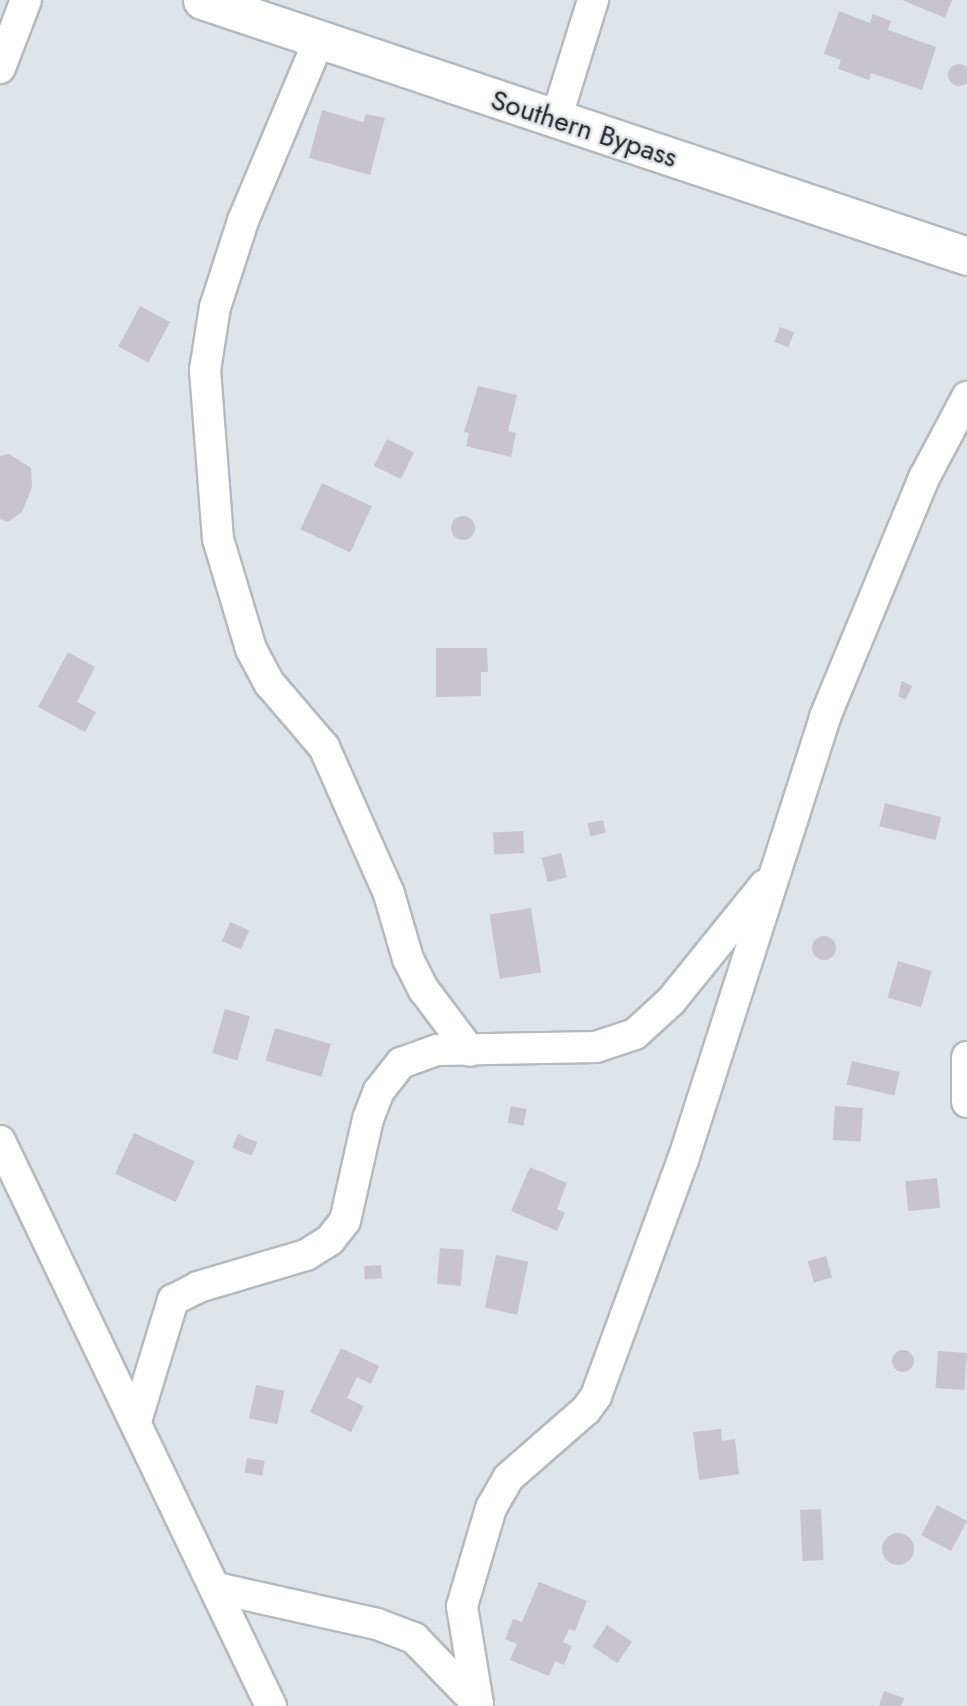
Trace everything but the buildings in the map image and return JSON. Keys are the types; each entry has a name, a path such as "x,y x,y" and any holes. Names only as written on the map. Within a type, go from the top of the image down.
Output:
{"street":[{"path":"0,68 26,0"},
{"name":"Southern Bypass","path":"202,0 967,256"},
{"path":"556,119 593,0"},
{"path":"319,40 243,221 215,307 205,370 218,539 251,649 270,684 324,747 389,894 408,959 424,990 470,1051"},
{"path":"479,1705 462,1606 491,1508 508,1478 586,1410 596,1396 683,1160 825,717 924,478 967,397"},
{"path":"136,1422 173,1300 198,1287 306,1255 330,1240 345,1221 379,1091 401,1063 437,1050 596,1047 635,1034 671,1001 777,870"},
{"path":"967,1057 967,1102"},
{"path":"0,1141 271,1706"},
{"path":"216,1588 377,1623 414,1638 479,1705"}]}
